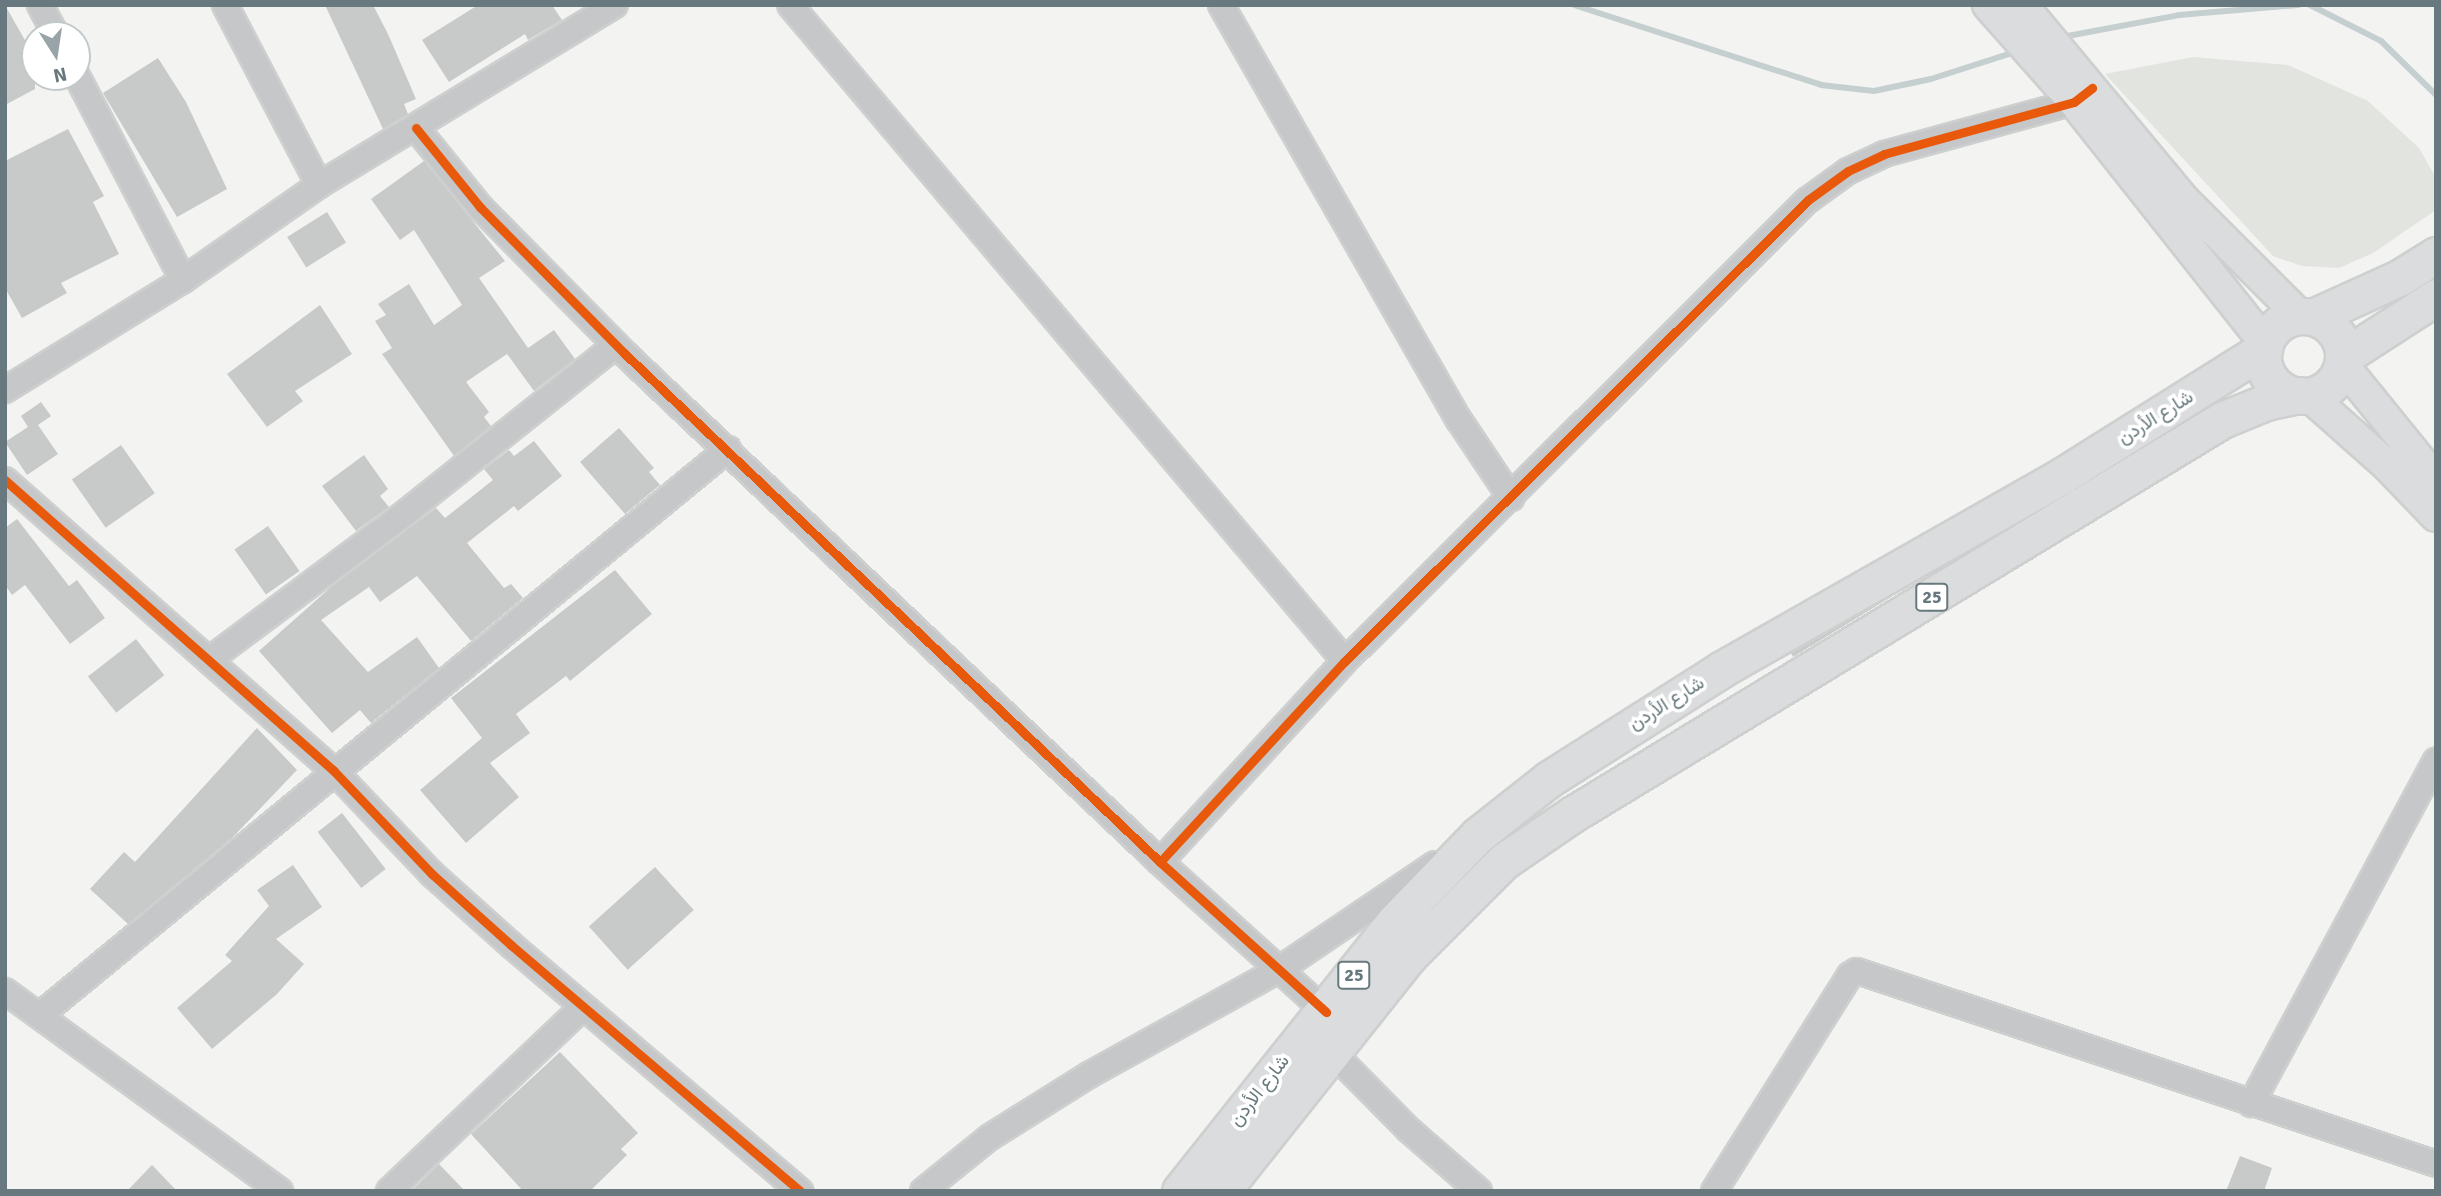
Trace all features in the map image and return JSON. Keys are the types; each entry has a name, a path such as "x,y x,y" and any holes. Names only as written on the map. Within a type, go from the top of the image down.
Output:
{"highway":[{"name":"25","path":"2264,346 2278,324 2306,316 2399,278 2436,255"},
{"name":"25","path":"2303,395 2334,381 2343,360 2436,297"},
{"path":"2306,316 2338,336 2343,360"},
{"path":"2264,346 2267,374 2286,392 2303,395"},
{"name":"شارع الأردن","path":"1180,1191 1326,1012 1394,922 1478,835 1549,779 1722,669 2060,477 2264,346"},
{"name":"شارع الأردن","path":"1223,1191 1410,955 1463,899 1504,862 1573,814 2222,421 2266,402 2303,395"},
{"path":"1549,779 1573,814"}],"main road":[{"path":"2012,13 2079,90 2184,200 2306,316"},
{"path":"2079,90 2264,346"},
{"path":"2343,360 2436,480"},
{"path":"2303,395 2388,466 2436,516"}],"street":[{"path":"40,5 49,21"},
{"path":"225,5 319,185"},
{"path":"5,390 183,280 319,185 615,5"},
{"path":"790,5 1345,661"},
{"path":"1221,5 1452,408 1511,498"},
{"path":"1160,862 1345,661 1808,200 1848,171 1926,140 2079,90"},
{"path":"85,91 183,280"},
{"path":"416,128 480,207 616,345 1160,862 1277,971 1326,1012"},
{"path":"209,660 408,512 616,345"},
{"path":"40,1015 332,770 728,449"},
{"path":"5,480 332,770 432,874 583,1007 800,1191"},
{"path":"2251,1104 2436,761"},
{"path":"923,1191 990,1137 1078,1082 1277,971 1478,835"},
{"path":"1714,1191 1855,971 2436,1164"},
{"path":"5,991 280,1191"},
{"path":"390,1191 583,1007"},
{"path":"1332,1052 1409,1130 1479,1191"}],"shaded area":[{"path":"2193,57 2288,65 2368,101 2419,148 2436,178 2436,210 2373,253 2339,268 2302,266 2273,256 2105,74"}],"building":[{"path":"5,5 21,33 21,91 31,91 5,105"},
{"path":"325,5 373,5 416,99 404,104 408,114 383,129"},
{"path":"478,5 552,5 562,20 528,40 525,34 449,82 422,40"},
{"path":"158,58 186,102 227,189 177,217 103,93"},
{"path":"68,129 104,196 93,202 119,254 61,283 67,293 22,318 5,288 5,161"},
{"path":"424,161 505,261 479,278 528,348 554,330 575,359 534,391 507,354 466,382 489,412 484,417 491,426 454,456 382,354 392,348 375,321 386,315 378,304 409,284 434,325 462,305 414,230 400,240 371,199"},
{"path":"327,212 346,243 306,267 287,237"},
{"path":"320,305 352,354 295,391 303,401 267,427 227,374"},
{"path":"41,402 51,416 38,425 58,454 27,475 5,442 28,427 21,416"},
{"path":"619,428 654,468 649,472 660,485 625,514 580,462"},
{"path":"534,441 562,476 518,511 514,506 467,543 504,588 511,584 523,598 471,641 417,576 380,602 369,587 321,620 368,672 417,637 439,668 371,723 360,710 332,733 259,651 331,587 436,508 445,518 493,480 484,469 509,450 514,456"},
{"path":"121,445 155,493 106,528 72,479"},
{"path":"364,455 388,489 380,496 389,507 356,531 322,486"},
{"path":"17,519 69,586 77,580 105,618 70,644 25,585 12,595 5,585 5,528"},
{"path":"268,526 300,571 266,595 234,550"},
{"path":"615,570 652,614 570,681 566,676 516,714 530,733 490,763 519,797 466,843 420,790 482,738 451,698"},
{"path":"1891,597 1793,657 1791,653"},
{"path":"136,639 164,675 116,713 88,677"},
{"path":"257,728 297,770 233,837 128,924 90,889 124,852 135,862"},
{"path":"342,813 386,869 361,888 318,832"},
{"path":"293,865 322,907 276,939 304,964 277,994 212,1049 177,1008 232,961 225,955 269,906 257,890"},
{"path":"655,867 694,910 628,970 589,927"},
{"path":"560,1052 638,1133 621,1149 627,1155 590,1191 523,1191 471,1134"},
{"path":"2240,1156 2272,1168 2264,1191 2226,1191"},
{"path":"439,1164 465,1191 411,1191"},
{"path":"152,1165 177,1191 127,1191"}],"waterway":[{"path":"1574,5 1821,85 1874,91 1931,79 2018,51"},
{"path":"2062,37 2179,15 2299,5"},
{"path":"2310,5 2381,41 2436,95"}],"cycle path":[{"path":"1160,862 1345,661 1808,200 1848,171 1884,154 2074,102 2092,88"},
{"path":"416,128 480,207 624,353 1160,862 1326,1012"},
{"path":"5,480 333,770 432,874 511,945 800,1191"}]}
